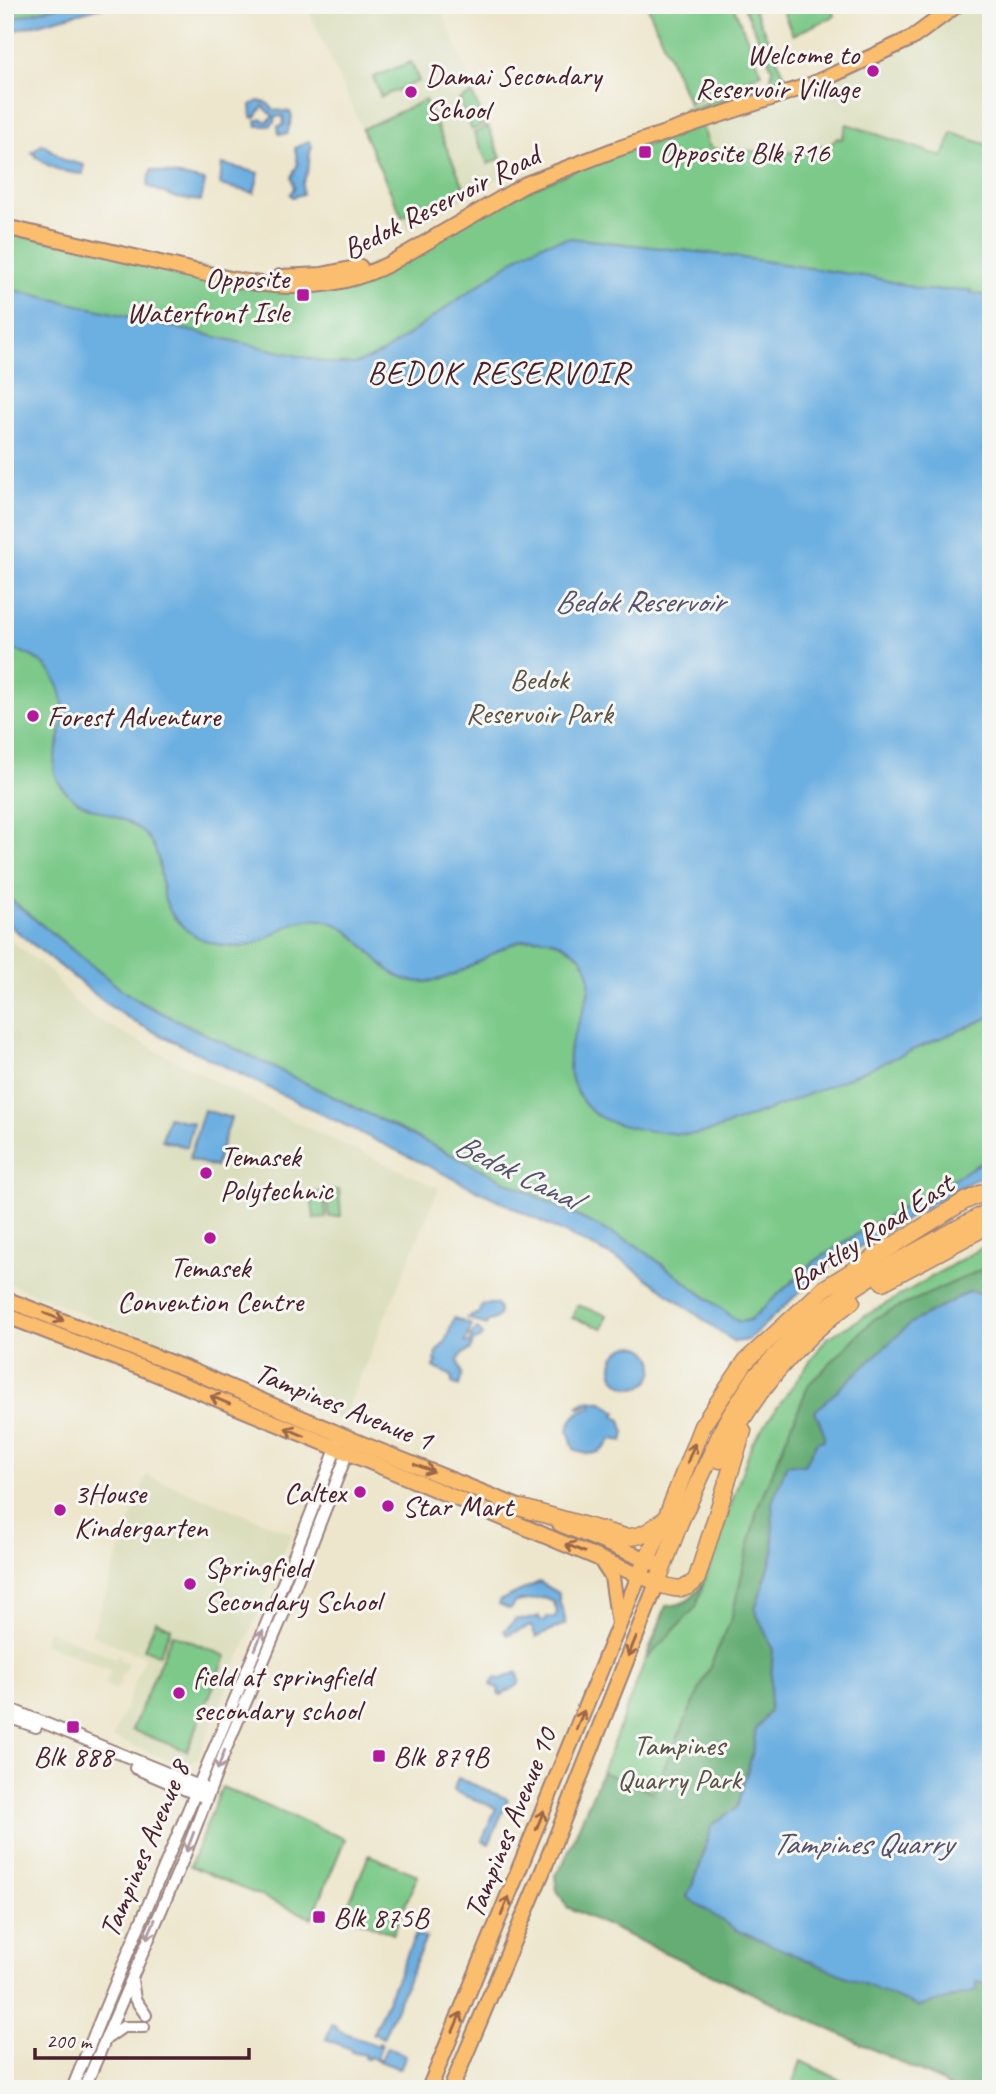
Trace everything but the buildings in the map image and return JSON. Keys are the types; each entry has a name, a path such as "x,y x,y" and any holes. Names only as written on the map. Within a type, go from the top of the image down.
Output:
{"highway":[{"path":"962,1202 991,1181"},
{"name":"Bartley Road East","path":"639,1576 667,1516 702,1426 746,1361 825,1288 962,1202 991,1189"},
{"name":"Bartley Road East","path":"657,1583 662,1566 726,1422 756,1376 811,1320 843,1295 875,1274 991,1210"},
{"path":"797,1350 769,1387 743,1431 697,1578 692,1584 680,1589 657,1583 668,1569 724,1450 747,1411 767,1383 797,1350 818,1328 859,1297 991,1224"},
{"path":"522,1508 625,1537 650,1531 667,1516"}],"main road":[{"name":"Bedok Reservoir Road","path":"5,218 259,276 299,277 351,270 384,256 487,195 534,171 810,75 907,30 944,5"},
{"name":"Bedok Reservoir Road","path":"5,227 248,283 304,287 343,282 389,264 537,179 614,150 813,84 906,41 957,5"},
{"name":"Tampines Avenue 1","path":"5,1299 192,1371 344,1444"},
{"name":"Tampines Avenue 1","path":"5,1315 399,1466 657,1583"},
{"path":"186,1386 187,1374 192,1371"},
{"name":"Tampines Avenue 1","path":"399,1466 522,1508 662,1566"},
{"path":"601,1559 612,1577 619,1625"},
{"name":"Tampines Avenue 10","path":"429,2089 639,1576"},
{"name":"Tampines Avenue 10","path":"450,2089 544,1868 657,1583"}],"street":[{"name":"Tampines Avenue 8","path":"72,2089 298,1547 344,1444"},
{"name":"Tampines Avenue 8","path":"84,2089 185,1855 309,1552 344,1444"},
{"path":"298,1547 309,1552"},
{"path":"5,1707 208,1794"},
{"path":"5,1716 196,1789"},
{"path":"132,1974 133,1993 146,2015"},
{"path":"104,2040 123,2027 144,2027"}],"shaded area":[{"name":"Damai Secondary School","path":"306,5 439,5 510,172 408,231"},
{"path":"968,5 991,5 991,146 952,133 943,157 848,124 842,139 815,153 717,150 708,144 702,126 806,92"},
{"name":"Temasek Polytechnic","path":"5,936 51,972 69,996 93,1017 288,1119 439,1188 342,1421 5,1282"},
{"name":"Springfield Secondary School","path":"146,1475 292,1533 197,1760 179,1764 113,1738 145,1657 91,1635"},
{"path":"48,1630 115,1658 120,1655 119,1659 128,1663 119,1678 121,1679 117,1690 104,1685 111,1671 43,1643"}],"green space":[{"path":"5,5 64,5 5,20"},
{"path":"647,5 733,5 762,73 689,104"},
{"path":"743,5 752,5 785,76 780,85 686,116 684,110 771,82 772,68"},
{"path":"790,5 831,5 835,16 793,35 782,9"},
{"path":"411,62 419,81 381,97 373,77"},
{"path":"472,94 486,124 472,130 459,100"},
{"path":"425,100 465,189 402,217 362,129"},
{"name":"Bedok Reservoir","path":"847,124 943,157 952,133 991,146 991,1157 857,1234 814,1262 750,1320 739,1322 636,1245 146,1005 123,991 5,895 5,233 324,289 575,170 702,126 709,146 717,150 814,153 814,145 827,145 837,138 842,139"},
{"path":"488,127 501,158 488,164 474,133"},
{"path":"339,1190 341,1216 329,1217 326,1191"},
{"path":"324,1192 326,1218 314,1219 311,1193"},
{"name":"Tampines Quarry Park","path":"991,1242 991,1295 970,1291 736,1930 991,1985 991,2089 952,2089 939,2080 567,1907 557,1890 555,1875 563,1864 602,1772 666,1606 681,1604 691,1598 706,1577 752,1443 826,1339"},
{"name":"Tampines Quarry Park","path":"991,1265 991,1295 970,1291 912,1323 878,1355 824,1433 824,1440 817,1442 805,1465 780,1482 772,1503 774,1552 755,1610 773,1650 769,1712 756,1729 752,1755 737,1809 712,1825 697,1875 687,1896 991,1985 991,2089 952,2089 939,2080 567,1907 557,1890 555,1875 563,1864 602,1772 653,1792 731,1620 758,1506 809,1384 875,1318"},
{"path":"577,1305 607,1315 603,1328 572,1318"},
{"path":"706,1576 696,1607 647,1659 666,1606 681,1604 691,1598"},
{"path":"156,1621 171,1628 159,1655 144,1649"},
{"name":"field at springfield secondary school","path":"172,1634 226,1656 187,1751 132,1730"},
{"path":"222,1787 345,1839 312,1918 190,1866"},
{"path":"369,1855 418,1875 393,1934 344,1914"},
{"path":"801,2061 859,2089 791,2089"}],"water":[{"path":"64,5 109,5 5,33 5,20"},
{"path":"258,101 267,103 274,110 290,112 292,117 287,134 279,134 278,126 284,125 283,116 275,117 270,126 257,126 256,121 262,119 267,122 273,116 263,106 255,118 252,117 251,105"},
{"path":"309,141 312,146 308,170 302,184 303,194 292,197 290,194 294,188 291,177 298,164 295,148"},
{"path":"43,144 64,160 84,165 83,174 62,171 43,162 32,152"},
{"path":"222,164 259,173 254,193 220,185"},
{"path":"151,170 205,181 201,201 176,198 147,186"},
{"name":"Bedok Reservoir","path":"571,238 716,254 876,278 923,290 971,290 971,293 991,296 991,1017 815,1092 728,1125 699,1133 649,1131 626,1126 598,1116 584,1103 574,1086 569,1056 588,997 588,971 583,960 557,942 531,939 516,943 454,974 421,982 406,980 393,973 349,932 337,924 322,920 295,923 261,941 234,947 206,941 191,933 179,923 166,903 158,859 149,839 128,822 79,802 60,784 54,764 63,714 59,687 44,665 34,658 5,648 5,288 333,364 355,364 381,354 525,252 545,243"},
{"path":"5,895 123,991 146,1005 636,1245 739,1322 750,1320 814,1262 857,1234 991,1157 991,1170 821,1272 748,1340 734,1342 626,1263 136,1023 107,1004 5,922"},
{"path":"204,1110 231,1118 215,1167 189,1159"},
{"path":"168,1117 193,1123 187,1147 162,1140"},
{"name":"Tampines Quarry","path":"970,1291 991,1295 991,1985 977,1982 977,1991 918,2007 736,1930 687,1897 697,1875 712,1825 737,1808 752,1755 756,1729 769,1712 773,1650 755,1610 774,1552 772,1503 787,1464 805,1465 817,1442 824,1440 815,1411 911,1323"},
{"path":"496,1304 498,1316 486,1325 467,1318 479,1313 482,1305"},
{"path":"454,1318 472,1325 465,1342 469,1343 472,1337 470,1336 477,1328 483,1335 473,1342 470,1350 462,1354 458,1361 462,1375 459,1386 452,1383 452,1376 433,1367 437,1362 436,1352 445,1342"},
{"path":"633,1346 648,1352 654,1367 648,1382 633,1388 618,1382 612,1367 618,1352"},
{"path":"586,1401 602,1402 617,1412 614,1416 621,1420 625,1433 623,1441 611,1439 600,1451 590,1454 574,1449 568,1430 576,1415 592,1407 591,1404 579,1408 578,1406"},
{"path":"539,1582 559,1593 565,1624 536,1637 531,1626 507,1635 504,1631 516,1619 526,1620 539,1616 539,1619 545,1621 547,1617 555,1618 557,1612 554,1602 544,1598 515,1602 510,1609 499,1604 499,1601"},
{"path":"517,1672 520,1680 518,1685 501,1695 498,1693 499,1689 491,1685 494,1678 501,1679"},
{"path":"458,1778 508,1799 489,1844 482,1841 496,1808 453,1791"},
{"path":"416,1934 426,1938 383,2038 373,2033"},
{"path":"332,2024 336,2026 335,2029 378,2046 379,2043 382,2044 377,2058 381,2060 387,2047 406,2055 400,2069 369,2057 364,2058 365,2055 351,2052 351,2049 326,2039"}],"place":[{"name":"Welcome to Reservoir Village","path":"873,71"},
{"name":"Damai Secondary School","path":"411,92"},
{"name":"Opposite Blk 716","path":"645,152"},
{"name":"Opposite Waterfront Isle","path":"303,295"},
{"name":"Forest Adventure","path":"33,716"},
{"name":"Temasek Polytechnic","path":"206,1173"},
{"name":"Temasek Convention Centre","path":"210,1238"},
{"name":"Caltex","path":"360,1492"},
{"name":"Star Mart","path":"388,1506"},
{"name":"3House Kindergarten","path":"60,1510"},
{"name":"Springfield Secondary School","path":"190,1584"},
{"name":"field at springfield secondary school","path":"179,1693"},
{"name":"Blk 888","path":"73,1727"},
{"name":"Blk 879B","path":"379,1756"},
{"name":"Blk 875B","path":"319,1917"}],"district":[{"name":"BEDOK RESERVOIR","path":"499,372"}],"park label":[{"name":"Bedok Reservoir Park","path":"539,696"}],"water label":[{"name":"Bedok Canal","path":"517,1171"}]}
